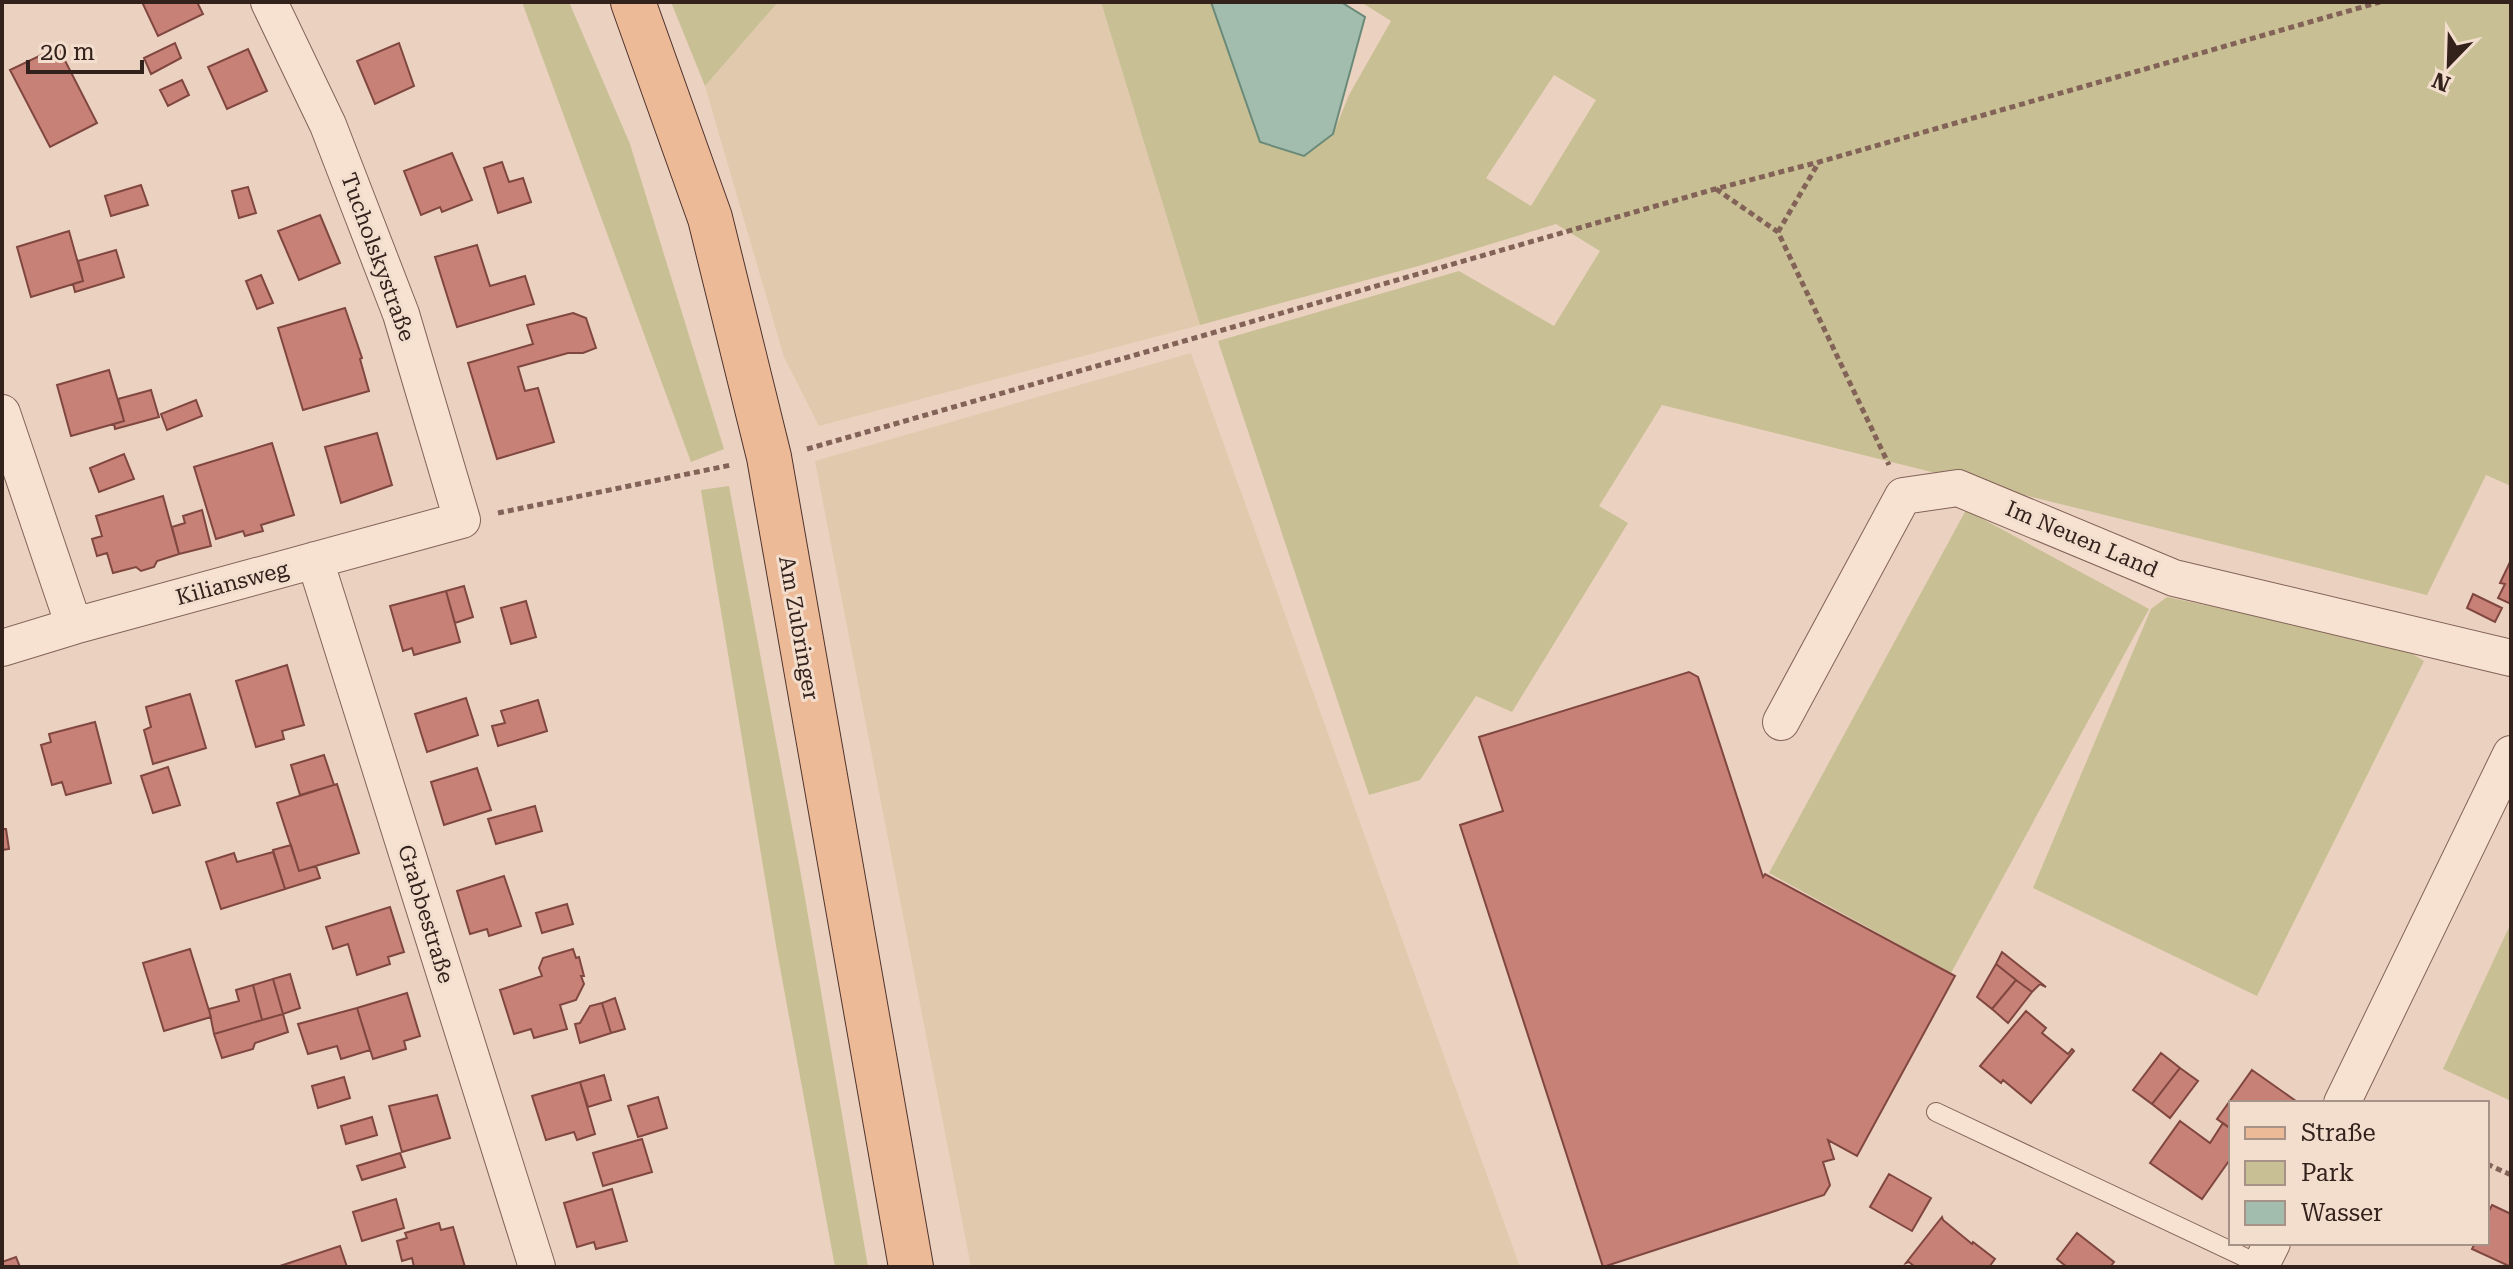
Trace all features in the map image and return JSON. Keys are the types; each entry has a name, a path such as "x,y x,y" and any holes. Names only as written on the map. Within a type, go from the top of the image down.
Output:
{"main road":[{"name":"Am Zubringer","path":"633,2 710,218 769,457 911,1267"}],"street":[{"name":"Tucholskystraße","path":"269,2 328,125 401,314 462,520"},
{"path":"2,413 74,626"},
{"name":"Im Neuen Land","path":"1903,496 1958,488 2174,578 2511,658"},
{"path":"1781,722 1903,496"},
{"name":"Kiliansweg","path":"2,648 462,520"},
{"name":"Grabbestraße","path":"315,560 537,1267"},
{"path":"2343,1101 2511,754"}],"lane":[{"path":"1936,1112 2229,1242"},
{"path":"2236,1245 2265,1258"}],"path":[{"path":"462,520 825,445 2380,2"},
{"path":"1778,232 1819,162"},
{"path":"1715,189 1778,232 1903,496"},
{"path":"2489,1165 2511,1175"}],"shaded area":[{"path":"778,2 1101,2 1200,325 819,426 784,357 705,86"},
{"path":"1191,353 1520,1267 971,1267 815,461"}],"green space":[{"path":"522,2 569,2 630,144 724,449 691,462"},
{"path":"671,2 778,2 705,86"},
{"path":"1101,2 1211,2 1260,141 1333,134 1349,95 1391,21 1361,2 2511,2 2511,486 2486,475 2427,595 1662,405 1599,506 1628,523 1512,712 1476,696 1420,780 1369,795 1218,341 1459,271 1554,326 1600,251 1556,224 1422,265 1200,325","holes":["1554,75 1596,100 1531,206 1486,178"]},
{"path":"729,486 803,886 868,1267 835,1267 777,951 701,490"},
{"path":"1966,510 2149,609 1951,973 1769,873"},
{"path":"2167,597 2401,647 2424,661 2257,996 2033,888 2151,609"},
{"path":"2511,923 2511,1101 2443,1069"}],"water":[{"path":"1211,2 1341,2 1365,17 1333,134 1304,156 1260,142"}],"building":[{"path":"142,2 197,2 203,14 158,36"},
{"path":"175,43 181,58 151,74 144,58"},
{"path":"399,43 414,86 375,104 357,61"},
{"path":"58,47 97,123 50,147 10,70"},
{"path":"248,49 267,91 227,109 208,67"},
{"path":"182,80 189,95 168,106 160,90"},
{"path":"452,153 472,200 442,212 440,207 421,215 404,171"},
{"path":"502,162 509,182 523,178 531,202 498,213 484,168"},
{"path":"141,185 148,205 111,216 105,196"},
{"path":"248,187 256,213 239,218 232,191"},
{"path":"320,215 340,263 299,280 278,231"},
{"path":"69,231 83,281 31,297 17,247"},
{"path":"477,245 490,286 525,276 534,304 457,327 435,257"},
{"path":"116,250 124,277 75,292 73,284 83,281 78,261"},
{"path":"261,275 273,303 257,309 246,281"},
{"path":"345,308 362,358 369,391 303,410 278,328"},
{"path":"573,313 586,318 596,348 518,367 525,391 538,388 554,442 497,459 468,363 533,344 527,325"},
{"path":"109,370 124,421 71,436 57,385"},
{"path":"151,390 159,417 115,429 114,424 124,421 118,399"},
{"path":"196,400 202,416 167,430 161,414"},
{"path":"377,433 392,485 341,503 325,447"},
{"path":"272,443 294,515 261,525 263,531 245,536 243,531 216,539 194,467"},
{"path":"124,454 134,479 99,492 90,468"},
{"path":"163,496 179,554 157,561 154,567 141,571 136,567 113,573 107,553 97,556 92,539 102,536 96,516"},
{"path":"202,510 211,546 179,554 172,527 185,523 183,516"},
{"path":"2511,560 2511,604 2498,598 2505,584 2500,583"},
{"path":"464,586 473,617 455,623 446,591"},
{"path":"446,591 460,642 414,655 412,648 403,651 390,606"},
{"path":"2473,594 2502,608 2495,622 2467,608"},
{"path":"526,601 536,637 511,644 501,608"},
{"path":"287,665 304,725 282,731 284,739 256,747 236,681"},
{"path":"1689,672 1698,677 1763,877 1765,874 1955,976 1857,1156 1828,1140 1834,1159 1823,1162 1830,1185 1824,1195 1603,1267 1460,825 1503,811 1479,737"},
{"path":"190,694 206,748 153,764 144,730 151,727 146,707"},
{"path":"466,698 478,735 427,752 415,714"},
{"path":"538,700 547,731 498,746 492,726 505,723 501,711"},
{"path":"95,722 111,783 66,795 62,782 52,785 41,745 51,742 49,734"},
{"path":"324,755 334,785 300,795 291,765"},
{"path":"168,767 180,805 153,813 141,776"},
{"path":"477,768 491,810 444,825 431,782"},
{"path":"337,784 359,853 299,871 277,803"},
{"path":"535,806 542,831 496,844 488,819"},
{"path":"2,829 6,829 9,849 2,850"},
{"path":"291,845 299,871 316,866 320,878 285,889 273,850"},
{"path":"273,852 285,889 221,909 206,862 234,853 237,862"},
{"path":"504,876 521,926 489,936 487,929 470,934 457,891"},
{"path":"567,904 573,924 542,933 536,913"},
{"path":"390,907 404,952 388,957 390,964 357,975 348,944 333,949 326,927"},
{"path":"190,949 211,1017 164,1031 143,963"},
{"path":"573,949 576,958 579,957 584,984 576,1000 560,1005 567,1029 534,1038 531,1029 514,1034 500,990 542,976 539,968 543,958"},
{"path":"2002,952 2046,987 2040,984 2032,992 2016,980 1996,964"},
{"path":"1996,964 2016,980 1992,1009 1977,997"},
{"path":"290,974 300,1008 283,1014 273,979"},
{"path":"273,979 283,1014 262,1020 253,985"},
{"path":"2016,980 2032,992 2008,1023 1992,1009"},
{"path":"253,985 262,1020 214,1034 209,1009 239,1001 236,990"},
{"path":"407,993 420,1036 404,1041 406,1049 373,1059 357,1008"},
{"path":"615,998 625,1029 611,1033 602,1003"},
{"path":"602,1003 611,1033 580,1043 575,1024 580,1023 590,1006"},
{"path":"357,1008 370,1050 341,1059 337,1046 308,1054 298,1024"},
{"path":"2026,1011 2046,1028 2042,1033 2068,1054 2072,1049 2074,1051 2031,1103 1980,1066"},
{"path":"283,1014 288,1032 255,1043 253,1049 222,1058 214,1034"},
{"path":"2161,1053 2180,1068 2152,1104 2133,1090"},
{"path":"2180,1068 2198,1081 2170,1118 2152,1104"},
{"path":"2252,1070 2296,1101 2230,1101"},
{"path":"604,1075 611,1100 588,1107 580,1082"},
{"path":"344,1077 350,1098 318,1108 312,1086"},
{"path":"580,1082 595,1134 577,1140 574,1132 546,1140 532,1096"},
{"path":"437,1095 450,1138 402,1152 389,1106"},
{"path":"658,1097 667,1128 638,1137 628,1106"},
{"path":"2229,1102 2229,1128 2217,1119"},
{"path":"372,1117 377,1135 346,1144 341,1126"},
{"path":"2180,1121 2210,1143 2223,1123 2229,1128 2229,1161 2202,1199 2150,1163"},
{"path":"642,1139 652,1172 603,1186 593,1153"},
{"path":"400,1153 405,1167 362,1180 357,1166"},
{"path":"1889,1174 1931,1198 1912,1231 1870,1207"},
{"path":"612,1189 627,1241 596,1249 594,1242 577,1247 564,1203"},
{"path":"396,1199 404,1228 362,1241 353,1212"},
{"path":"2492,1205 2511,1214 2511,1267 2472,1249 2474,1245 2489,1245 2489,1211"},
{"path":"1942,1217 1972,1244 1995,1259 1989,1267 1915,1267 1906,1263"},
{"path":"439,1223 441,1230 453,1227 465,1267 414,1267 412,1258 402,1261 397,1241 407,1238 405,1233"},
{"path":"2077,1233 2114,1262 2110,1267 2067,1267 2057,1259"},
{"path":"340,1246 347,1267 277,1267"},
{"path":"16,1257 20,1267 2,1267 2,1262"}]}
